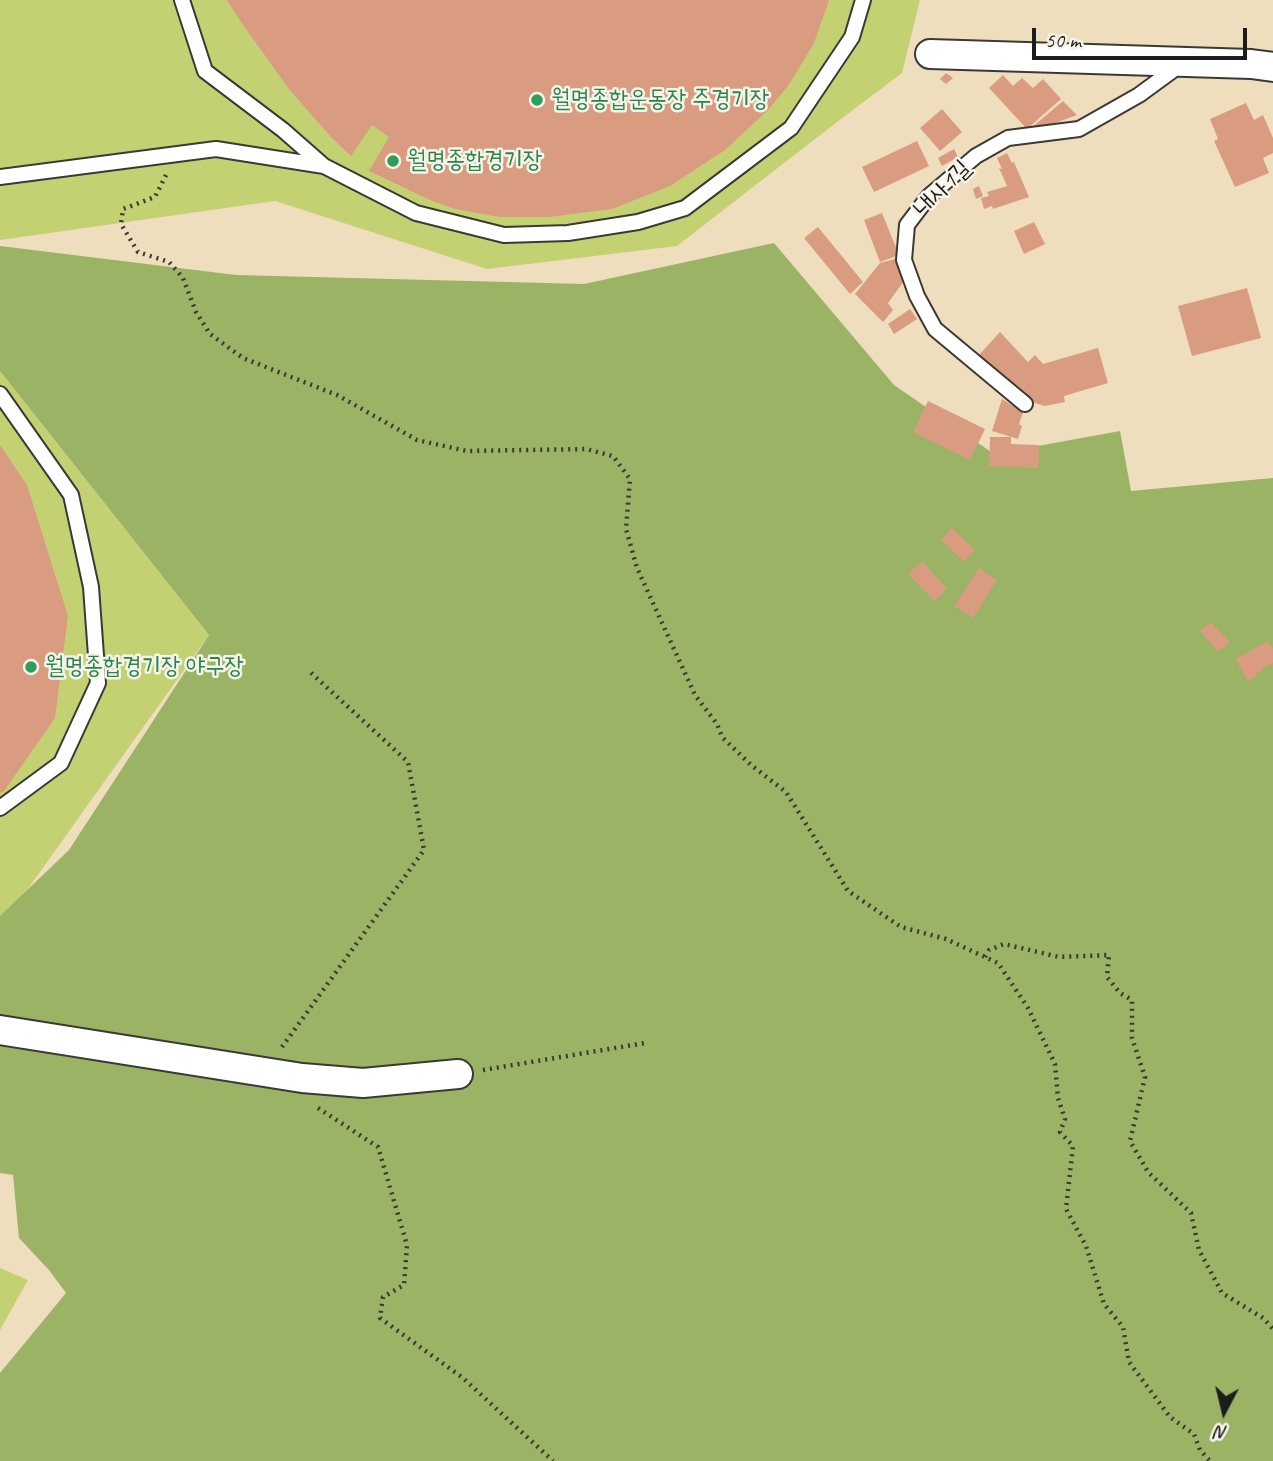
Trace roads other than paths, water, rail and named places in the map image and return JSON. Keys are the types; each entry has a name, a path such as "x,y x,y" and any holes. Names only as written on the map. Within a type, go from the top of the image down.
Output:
{"street":[{"path":"930,54 1251,64 1272,59"},
{"path":"0,1030 302,1078 363,1083 458,1074"}],"lane":[{"path":"182,0 205,71 283,130 324,166 416,213 504,235 568,233 638,222 685,208 791,128 852,37 863,0"},
{"name":"내사1길","path":"1025,404 935,329 917,296 904,260 907,225 929,196 976,156 1008,138 1079,129 1139,95 1184,62"},
{"path":"0,177 216,149 324,166"},
{"path":"0,394 71,495 91,587 98,683 61,763 0,808"}],"place":[{"name":"월명종합운동장 주경기장","path":"537,100"},
{"name":"월명종합경기장","path":"393,161"},
{"name":"월명종합경기장 야구장","path":"31,667"}]}
